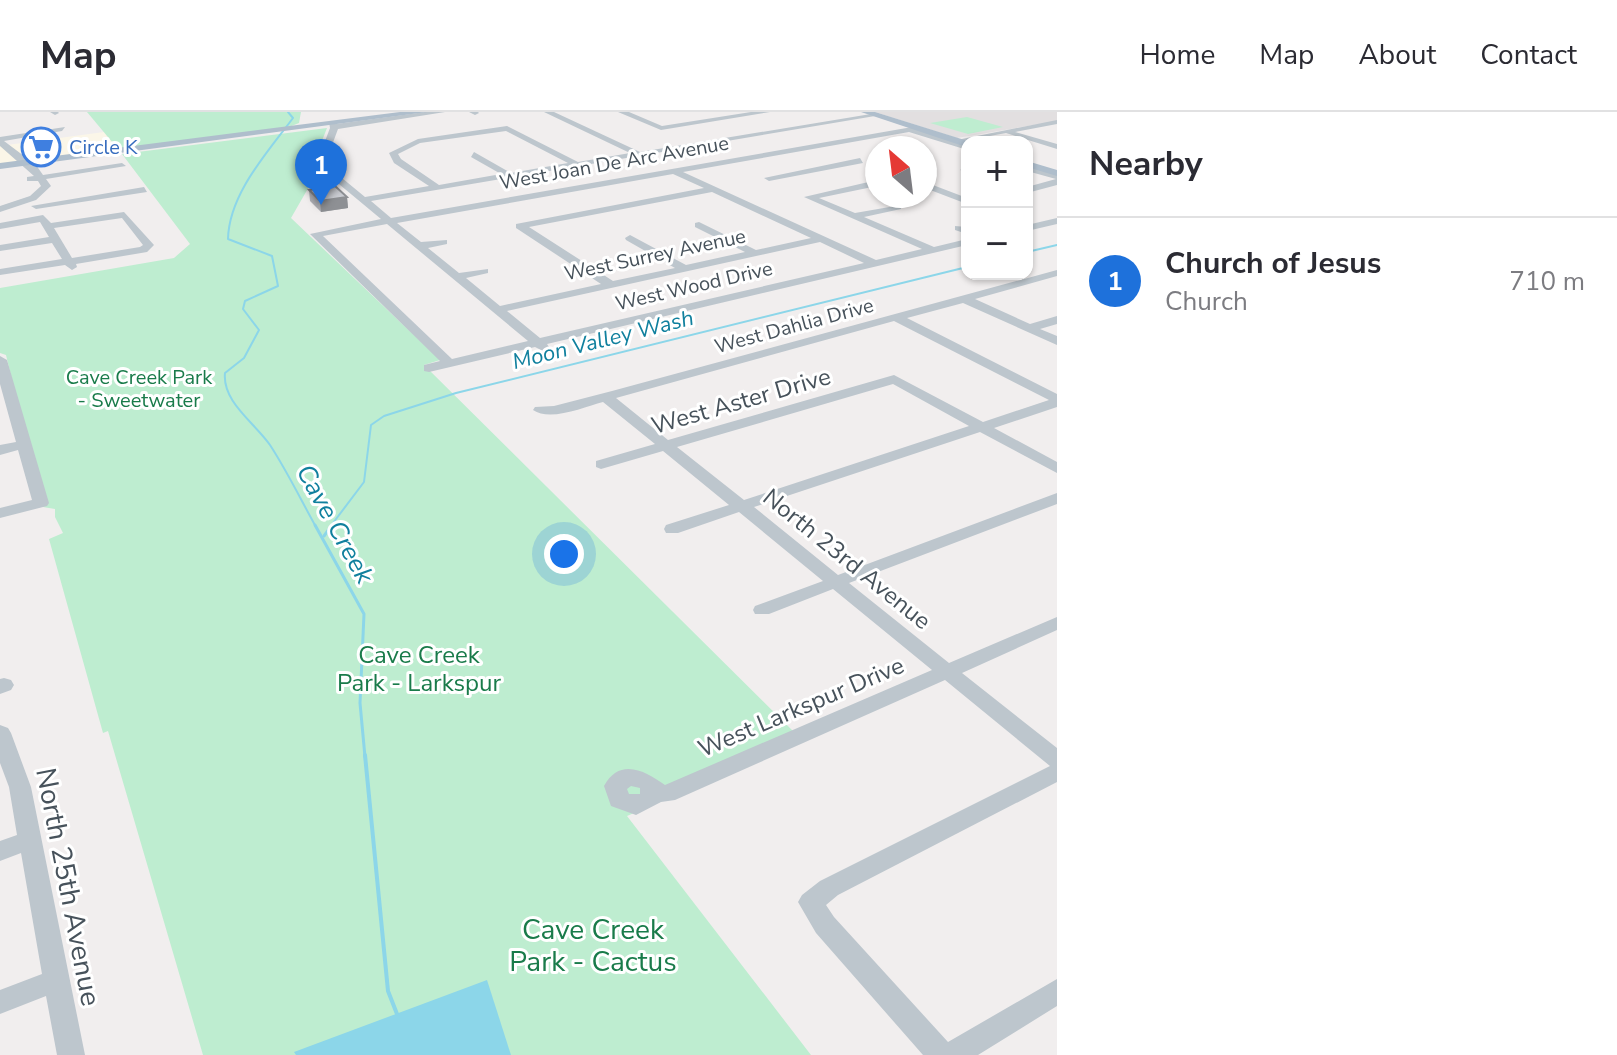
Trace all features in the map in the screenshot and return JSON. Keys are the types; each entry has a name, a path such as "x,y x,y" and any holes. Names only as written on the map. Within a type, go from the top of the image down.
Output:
{"main road":[{"path":"0,168 422,112"},
{"path":"871,115 961,142"},
{"path":"1033,166 1057,177"}],"street":[{"path":"441,112 407,120 333,125 335,140 320,165 542,346"},
{"path":"548,112 875,264"},
{"path":"622,112 661,128 766,112"},
{"path":"856,112 871,115"},
{"path":"362,200 871,115"},
{"path":"990,136 1057,122"},
{"path":"438,188 397,161 393,153 418,141 507,128 578,165"},
{"path":"0,140 62,129"},
{"name":"West Joan De Arc Avenue","path":"450,364 315,234 911,129"},
{"path":"1005,132 1057,147"},
{"path":"0,140 16,151 27,164 24,168 46,186 20,203 0,209"},
{"path":"939,148 961,144"},
{"path":"769,178 864,162 819,146"},
{"path":"474,155 510,176"},
{"path":"35,178 122,166"},
{"path":"98,169 118,193"},
{"path":"865,185 809,197 933,250"},
{"path":"611,285 520,226 715,189"},
{"path":"20,203 36,206 144,190"},
{"path":"937,190 961,199"},
{"path":"36,206 69,263"},
{"path":"853,216 893,208"},
{"path":"0,224 124,215 149,248 0,272"},
{"path":"1033,225 1057,221"},
{"path":"699,225 756,254"},
{"path":"630,238 685,269"},
{"path":"0,248 56,239"},
{"name":"West Surrey Avenue","path":"497,310 821,239"},
{"path":"419,246 443,242"},
{"name":"West Wood Drive","path":"429,368 542,346 961,243"},
{"path":"456,277 484,271"},
{"name":"West Dahlia Drive","path":"540,410 554,410 606,397 1057,273"},
{"path":"962,298 1057,341"},
{"path":"897,318 1057,401"},
{"path":"1029,328 1057,320"},
{"path":"0,360 6,397 25,444 41,503 0,513"},
{"name":"West Aster Drive","path":"601,464 894,379 982,427"},
{"name":"North 23rd Avenue","path":"606,397 1057,760"},
{"path":"672,529 1057,401"},
{"path":"982,427 1057,468"},
{"path":"0,450 25,444"},
{"path":"762,610 1057,498"},
{"name":"West Larkspur Drive","path":"653,792 667,794 1057,623"},
{"name":"North 25th Avenue","path":"0,733 17,773 71,1055"},
{"path":"941,1055 825,925 811,902 829,888 1057,772"},
{"path":"0,851 30,840"},
{"path":"0,1002 57,980"},
{"path":"953,1055 1057,991"}],"shaded area":[{"path":"875,112 1057,112 1057,121 957,138"},
{"path":"104,132 118,149 0,164 0,142 7,145"}],"green space":[{"path":"87,112 301,112 299,123 289,127 118,149"},
{"path":"967,117 1003,127 968,134 930,123"},
{"path":"327,128 312,166 322,174 314,178 291,218 440,360 424,365 803,741 627,816 811,1055 203,1055 108,731 103,733 49,539 63,533 55,517 55,509 43,507 6,355 0,353 0,288 174,258 190,244 122,154"}],"water":[{"path":"487,980 511,1055 296,1055 294,1052"}],"building":[{"path":"43,139 48,147 35,149 29,141"},
{"path":"335,186 347,197 320,201 309,190"}],"waterway":[{"name":"Cave Creek","path":"288,112 293,118 251,175 230,222 228,239 272,256 278,286 245,301 243,309 259,330 244,358 225,373 225,384 234,403 276,455 316,527"},
{"name":"Moon Valley Wash","path":"1033,251 1057,245"},
{"name":"Moon Valley Wash","path":"330,527 364,482 371,425 384,416 456,393 961,268"},
{"name":"Cave Creek","path":"315,525 364,614 360,703 365,757"},
{"name":"Moon Valley Wash","path":"324,536 332,525"},
{"name":"Cave Creek","path":"365,755 388,991 397,1014"}],"place":[{"name":"Circle K","path":"41,147"},
{"name":"Church of Jesus","path":"321,205"}],"park label":[{"name":"Cave Creek Park - Sweetwater","path":"139,388"},
{"name":"Cave Creek Park - Larkspur","path":"419,669"},
{"name":"Cave Creek Park - Cactus","path":"593,946"}]}
